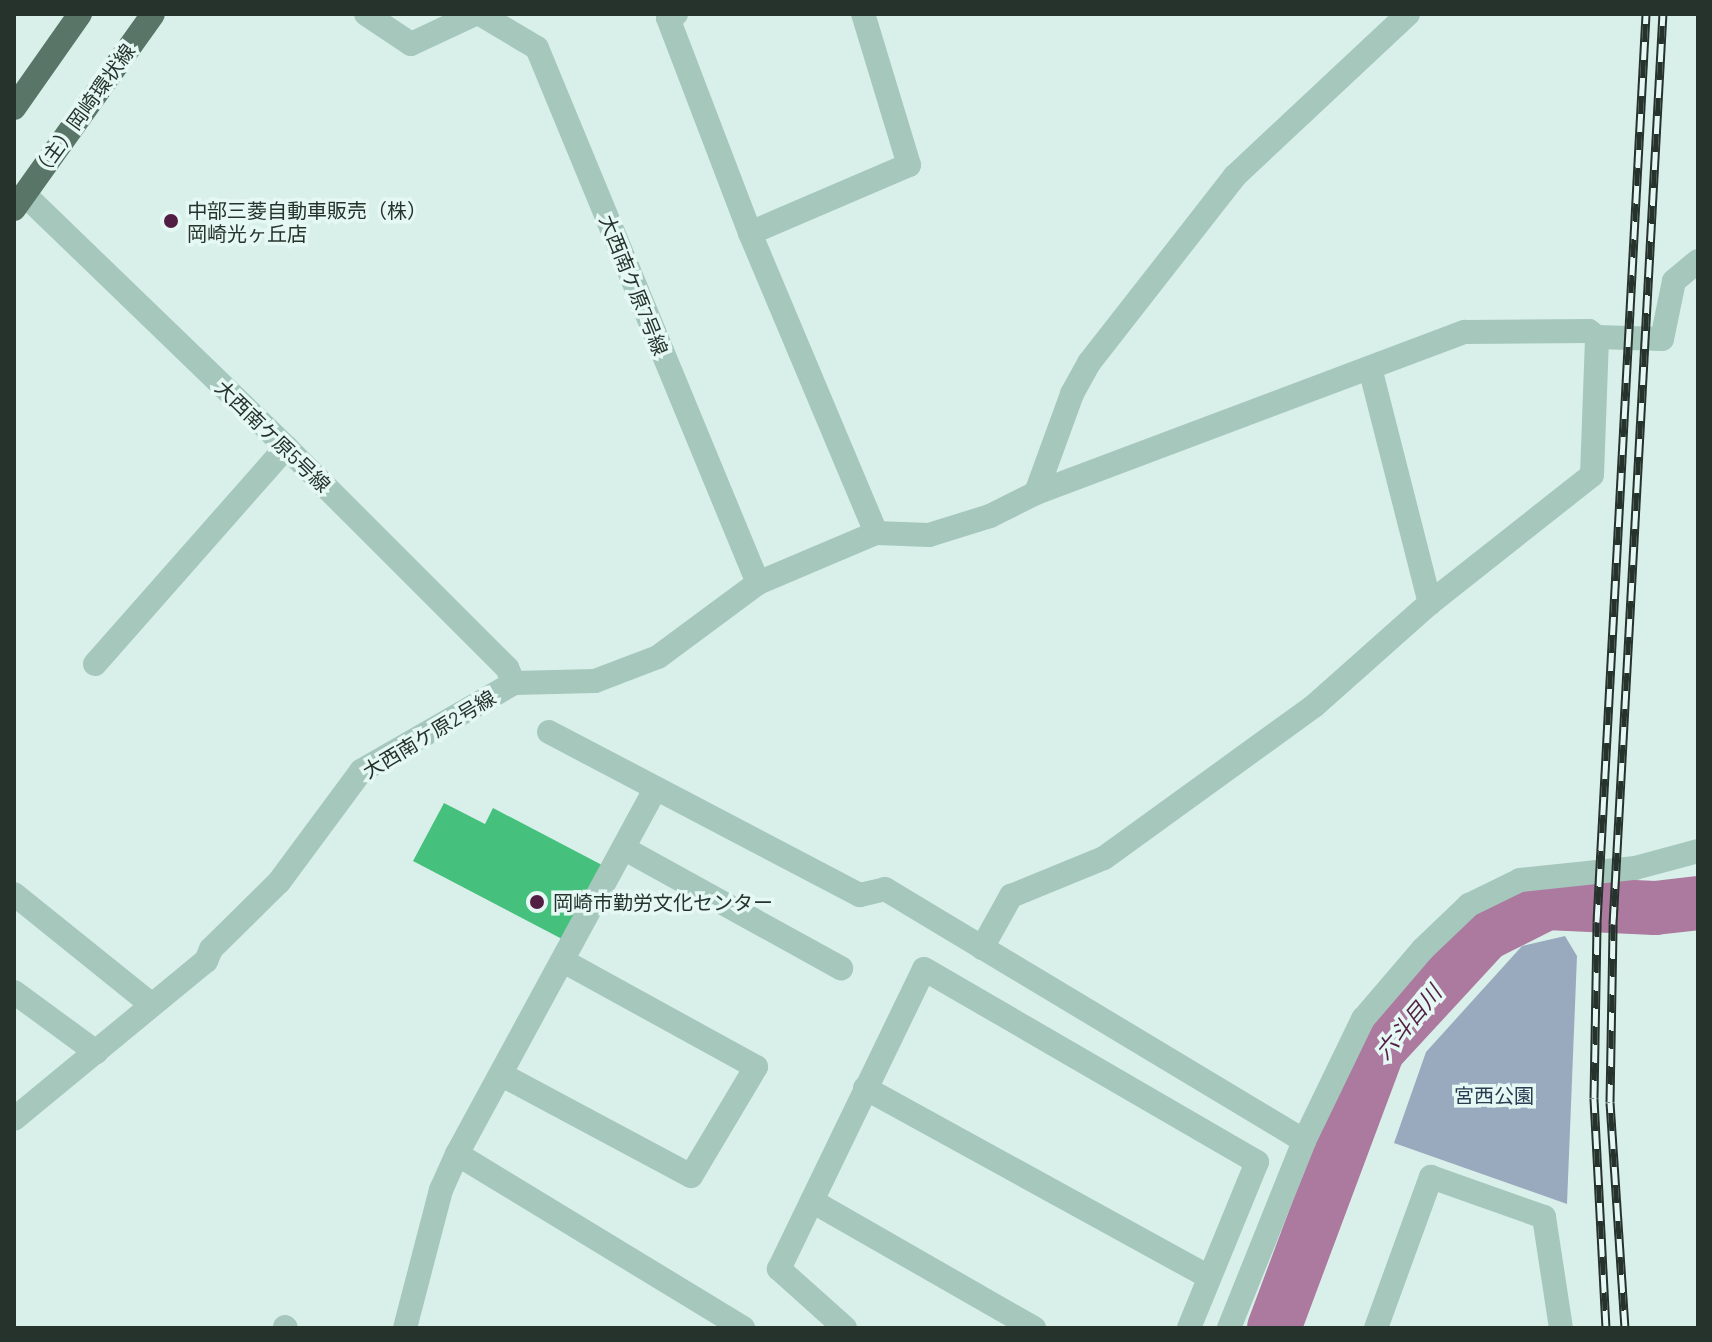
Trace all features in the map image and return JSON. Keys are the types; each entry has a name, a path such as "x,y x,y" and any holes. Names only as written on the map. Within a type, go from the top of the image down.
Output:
{"main road":[{"path":"14,108 80,14"},
{"name":"（主）岡崎環状線","path":"19,202 153,14"}],"street":[{"name":"大西南ケ原7号線","path":"366,14 411,44 477,14 537,48 758,583"},
{"path":"676,14 668,18 750,233 876,533"},
{"path":"750,233 909,165 863,14"},
{"path":"1036,493 1072,394 1089,363 1235,176 1408,14"},
{"name":"大西南ケ原5号線","path":"19,202 286,447 507,668 514,683"},
{"name":"大西南ケ原2号線","path":"14,1119 206,961 211,949 279,882 361,771 514,683 595,681 658,657 758,583 876,533 929,535 990,516 1036,493 1465,332 1589,331 1597,337 1662,339 1674,281 1698,261"},
{"path":"982,948 1011,896 1104,858 1314,706 1430,603 1592,475 1597,337"},
{"path":"1370,368 1430,603"},
{"path":"95,664 286,447"},
{"path":"549,732 860,895 885,889 1304,1141"},
{"path":"405,1328 441,1190 457,1154 655,790"},
{"path":"625,849 841,968"},
{"path":"1229,1328 1304,1141 1363,1019 1423,949 1469,905 1520,880 1635,868 1698,851"},
{"path":"14,894 151,1004"},
{"path":"502,1075 691,1176 756,1067 563,961"},
{"path":"845,1328 779,1269 924,969 1257,1162 1189,1328"},
{"path":"14,992 96,1052"},
{"path":"865,1088 1209,1277"},
{"path":"457,1154 743,1328"},
{"path":"1376,1328 1431,1177 1544,1217 1561,1328"},
{"path":"812,1201 1034,1328"}],"green space":[{"name":"宮西公園","path":"1565,936 1577,956 1567,1204 1394,1143 1426,1052 1522,946"}],"building":[{"name":"岡崎市勤労文化センター","path":"444,803 485,824 493,808 602,865 562,939 413,861"}],"waterway":[{"name":"六斗目川","path":"1274,1328 1378,1050 1485,934 1547,903 1655,908 1698,903"}],"railway":[{"path":"1606,1328 1594,1098 1597,922 1646,14"},
{"path":"1625,1328 1610,1102 1613,924 1663,14"}],"place":[{"name":"中部三菱自動車販売（株） 岡崎光ヶ丘店","path":"171,221"},
{"name":"岡崎市勤労文化センター","path":"537,902"}]}
